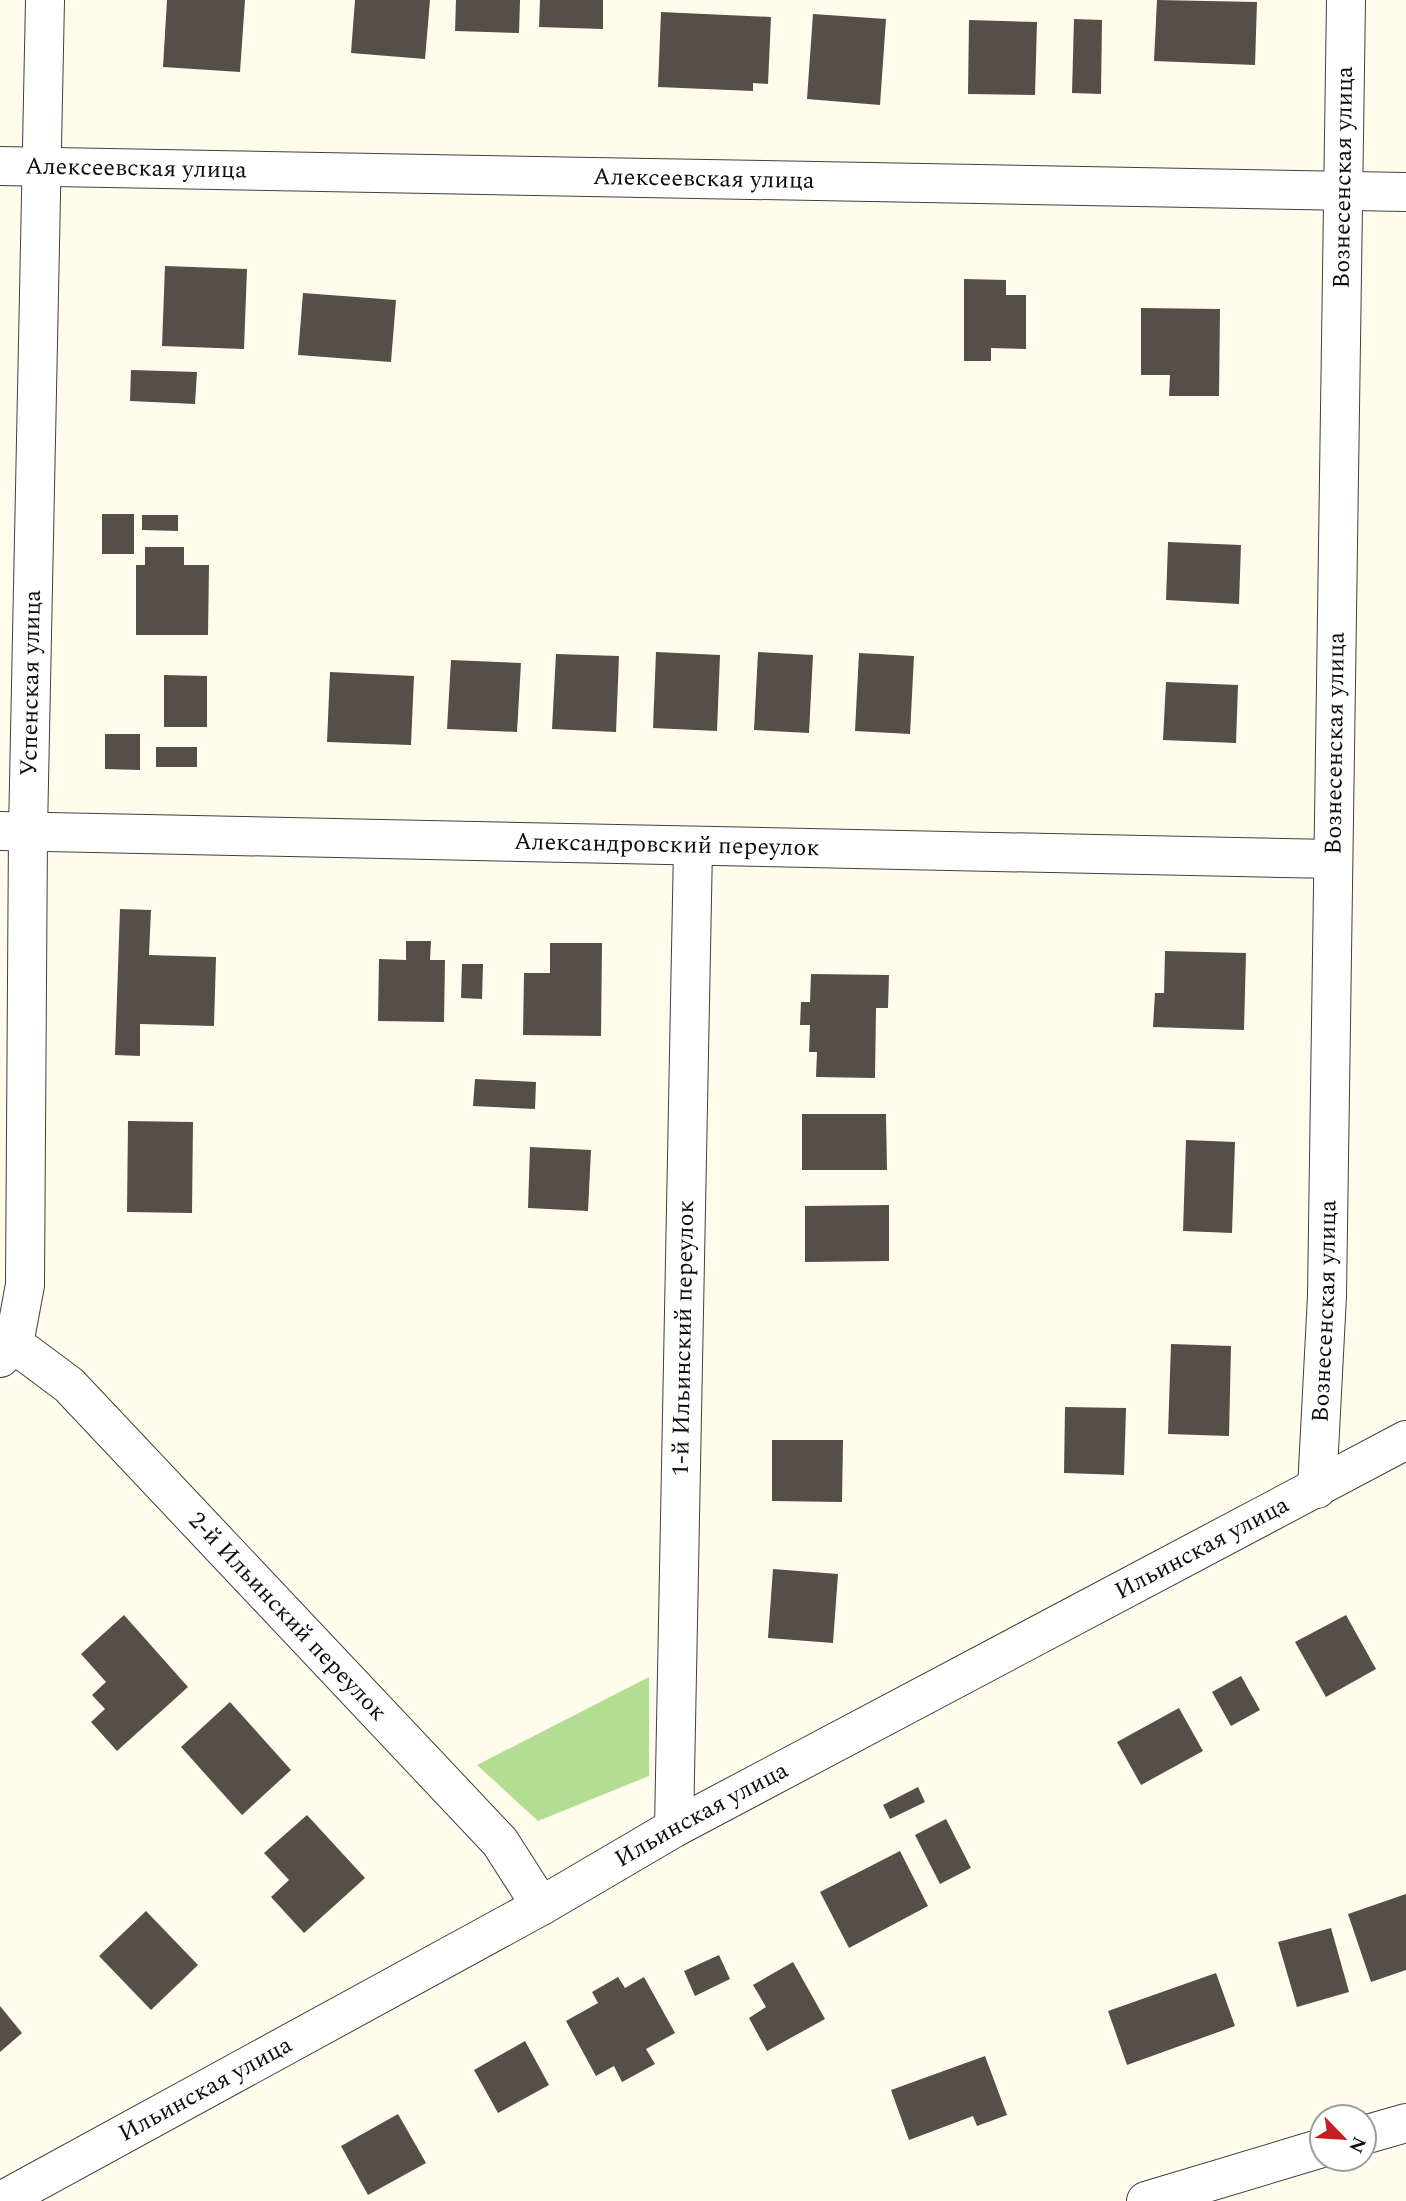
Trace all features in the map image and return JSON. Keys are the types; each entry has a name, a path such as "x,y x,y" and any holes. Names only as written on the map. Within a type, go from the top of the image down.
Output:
{"street":[{"name":"Успенская улица","path":"7,1351 25,1285 14,831 43,166 44,0"},
{"name":"Вознесенская улица","path":"1317,1489 1327,1296 1346,0"},
{"name":"Алексеевская улица","path":"0,166 1406,192"},
{"name":"Александровский переулок","path":"14,831 1333,859"},
{"name":"1-й Ильинский переулок","path":"674,1828 693,847"},
{"name":"2-й Ильинский переулок","path":"7,1351 69,1385 500,1843 541,1906"},
{"name":"Ильинская улица","path":"1,2201 541,1906 674,1828 1406,1440"},
{"path":"1378,2131 1406,2123"},
{"path":"1146,2201 1308,2152"}],"green space":[{"path":"649,1677 649,1776 538,1821 477,1765"}],"building":[{"path":"167,0 245,0 240,72 163,67"},
{"path":"355,0 430,0 425,59 351,53"},
{"path":"456,0 520,0 519,33 455,31"},
{"path":"540,0 603,0 603,29 539,27"},
{"path":"1157,0 1257,2 1255,65 1154,61"},
{"path":"661,12 771,17 768,84 753,83 753,91 658,87"},
{"path":"813,14 886,19 880,105 807,99"},
{"path":"1074,19 1102,20 1101,94 1072,93"},
{"path":"969,20 1037,22 1035,95 968,94"},
{"path":"165,266 247,269 244,349 162,346"},
{"path":"964,279 1006,280 1006,295 1026,295 1026,349 991,348 991,361 964,361"},
{"path":"303,293 396,300 391,362 298,355"},
{"path":"1141,308 1220,309 1219,396 1169,396 1170,375 1141,375"},
{"path":"131,370 197,372 195,404 130,401"},
{"path":"102,514 134,514 134,554 102,554"},
{"path":"142,515 178,515 178,531 142,530"},
{"path":"1168,542 1241,545 1239,604 1166,600"},
{"path":"145,547 184,547 184,565 209,565 208,635 136,635 136,565 145,565"},
{"path":"656,652 720,655 717,731 653,728"},
{"path":"758,652 813,655 809,733 754,730"},
{"path":"859,653 914,656 910,734 855,731"},
{"path":"556,654 619,656 616,732 552,729"},
{"path":"451,660 521,663 517,732 447,729"},
{"path":"330,672 414,676 411,745 327,742"},
{"path":"164,675 207,676 207,727 164,727"},
{"path":"1166,682 1238,685 1236,743 1163,740"},
{"path":"105,734 140,734 140,770 105,769"},
{"path":"156,747 197,747 197,767 156,767"},
{"path":"120,909 151,910 149,955 216,957 214,1026 140,1024 140,1056 115,1055"},
{"path":"406,941 431,941 430,960 445,960 444,1022 378,1021 379,959 406,960"},
{"path":"550,943 602,943 601,1036 523,1035 524,973 550,973"},
{"path":"1165,951 1246,953 1244,1030 1153,1027 1155,993 1164,993"},
{"path":"462,964 483,964 482,999 461,998"},
{"path":"811,974 889,975 888,1008 876,1008 875,1078 816,1077 817,1052 809,1052 810,1025 800,1025 801,1002 810,1002"},
{"path":"475,1079 536,1082 535,1109 473,1106"},
{"path":"802,1114 886,1114 887,1170 802,1170"},
{"path":"128,1121 193,1122 192,1213 127,1212"},
{"path":"1186,1140 1235,1142 1232,1233 1183,1231"},
{"path":"530,1147 591,1150 588,1211 528,1208"},
{"path":"889,1205 889,1261 805,1262 805,1206"},
{"path":"1171,1344 1231,1346 1229,1436 1168,1434"},
{"path":"1065,1407 1126,1408 1124,1475 1064,1473"},
{"path":"772,1440 843,1440 842,1502 772,1501"},
{"path":"773,1569 838,1574 833,1643 768,1638"},
{"path":"124,1615 188,1687 117,1751 91,1722 105,1709 92,1695 106,1682 81,1654"},
{"path":"1346,1615 1376,1669 1326,1697 1295,1642"},
{"path":"1241,1676 1260,1710 1231,1726 1212,1692"},
{"path":"230,1702 291,1770 242,1815 181,1747"},
{"path":"1179,1708 1203,1751 1141,1785 1117,1742"},
{"path":"918,1787 925,1802 890,1819 883,1805"},
{"path":"307,1815 365,1878 304,1933 271,1897 289,1880 264,1853"},
{"path":"946,1819 971,1868 940,1884 915,1835"},
{"path":"900,1851 928,1906 849,1948 820,1892"},
{"path":"1406,1894 1406,1970 1371,1982 1348,1914"},
{"path":"146,1911 198,1965 151,2010 99,1956"},
{"path":"1331,1928 1349,1992 1297,2007 1278,1942"},
{"path":"719,1955 730,1979 695,1996 684,1971"},
{"path":"793,1962 825,2019 767,2051 749,2018 766,2007 753,1985"},
{"path":"1216,1973 1235,2026 1127,2065 1108,2011"},
{"path":"618,1977 625,1988 644,1977 675,2033 646,2049 655,2064 622,2082 614,2066 596,2076 566,2021 598,2003 592,1992"},
{"path":"0,2006 22,2033 0,2052"},
{"path":"525,2041 549,2085 498,2113 474,2070"},
{"path":"985,2056 1007,2115 977,2126 973,2116 909,2140 891,2090"},
{"path":"398,2114 426,2163 368,2195 341,2146"}]}
